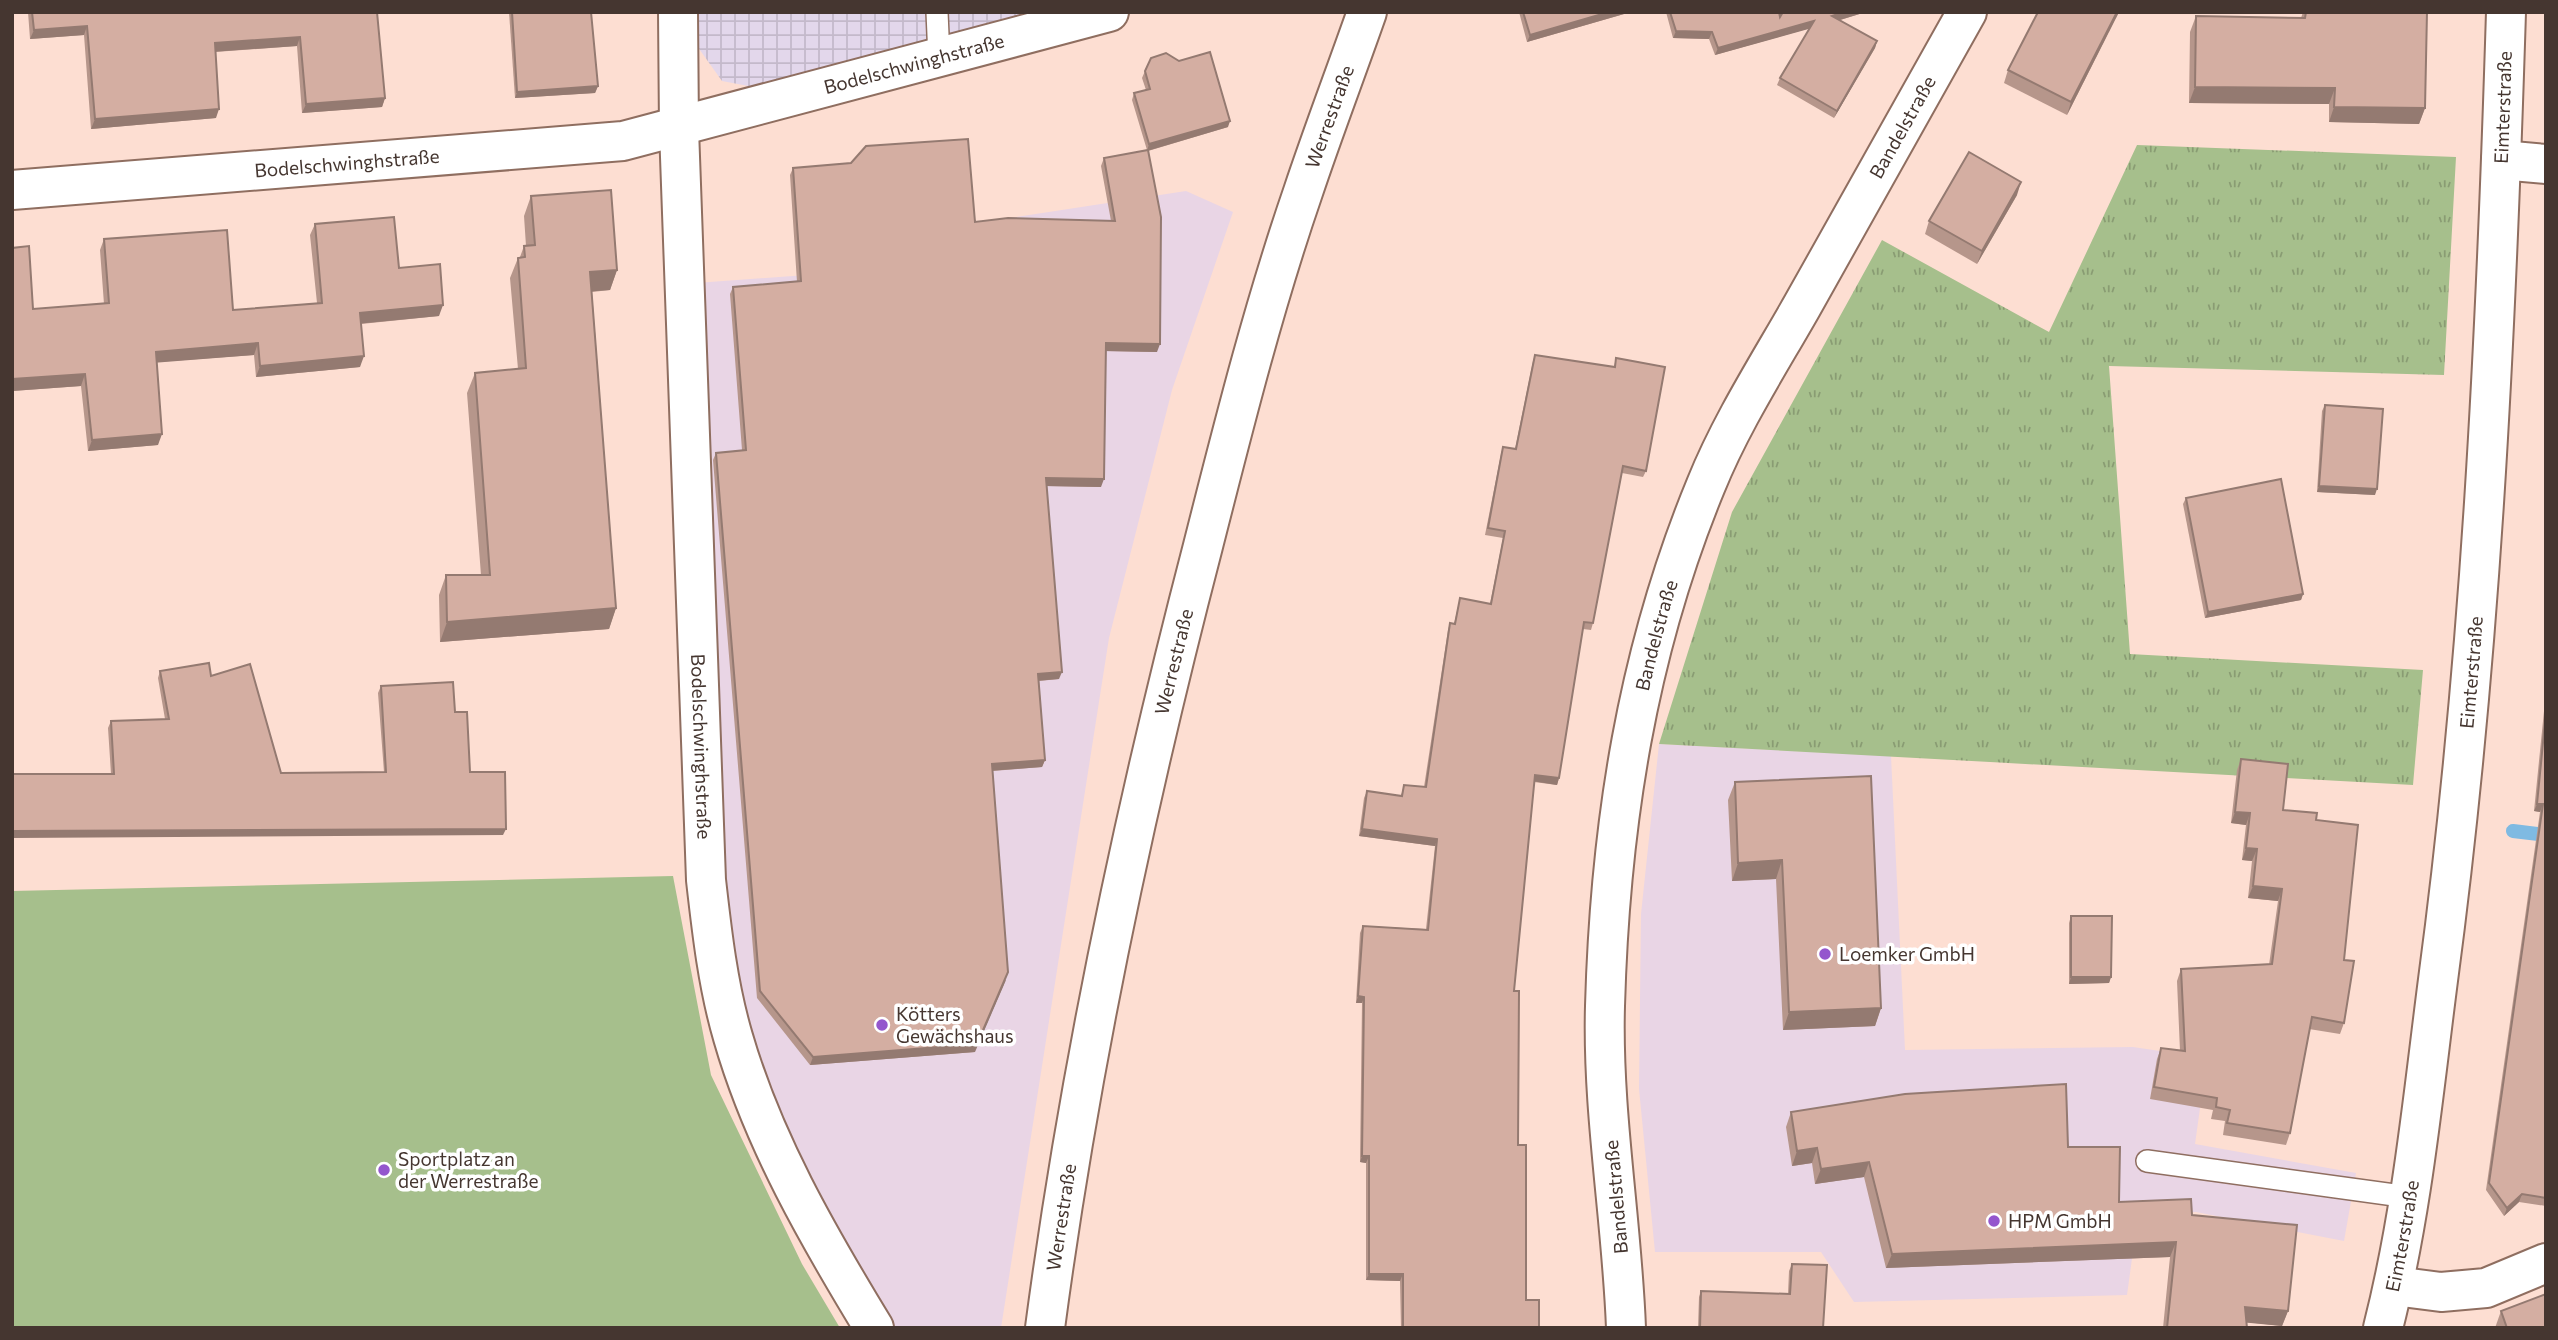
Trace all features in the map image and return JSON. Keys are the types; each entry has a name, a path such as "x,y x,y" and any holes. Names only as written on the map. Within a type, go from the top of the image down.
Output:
{"street":[{"name":"Bodelschwinghstraße","path":"678,12 679,129 706,880 715,961 733,1038 768,1130 810,1222 874,1328"},
{"name":"Bodelschwinghstraße","path":"12,190 623,141 679,129 1109,12"},
{"name":"Werrestraße","path":"1045,1328 1091,1043 1137,810 1236,415 1302,194 1367,12"},
{"name":"Bandelstraße","path":"1626,1328 1608,1106 1605,1008 1613,855 1632,726 1666,600 1706,484 1749,400 1967,12"},
{"name":"Eimterstraße","path":"2383,1328 2394,1286 2409,1197 2454,864 2469,711 2491,401 2505,12"},
{"path":"2501,160 2546,164"},
{"path":"2394,1286 2441,1292 2486,1288 2546,1263"}],"lane":[{"path":"937,12 939,58"},
{"path":"2147,1161 2409,1197"}],"shaded area":[{"path":"687,12 1053,12 779,92 722,81 687,32"},
{"path":"1186,191 1233,212 1172,390 1109,638 1001,1328 890,1328 812,1200 744,1021 726,878 700,466 696,283 957,264 957,226"},
{"path":"1659,744 1891,756 1905,1050 2133,1047 2207,1058 2195,1144 2356,1173 2344,1241 2196,1212 2138,1215 2127,1295 1854,1302 1821,1252 1655,1252 1639,1089 1641,914"}],"green space":[{"path":"2137,145 2456,157 2444,375 2109,366 2130,654 2423,670 2413,785 1659,744 1732,512 1882,240 2049,332"},
{"name":"Sportplatz an der Werrestraße","path":"673,876 711,1075 802,1264 840,1328 12,1328 12,891"}],"building":[{"path":"32,12 377,12 385,98 306,104 300,37 215,43 219,109 95,119 87,26 34,30"},
{"path":"512,12 591,12 598,86 517,92"},
{"path":"1523,12 1609,12 1530,35"},
{"path":"1670,12 1779,12 1780,17 1783,12 1844,12 1832,16 1877,41 1837,111 1780,78 1814,21 1718,48 1712,32 1676,31"},
{"path":"2038,12 2117,12 2071,102 2008,70"},
{"path":"2306,12 2427,12 2425,108 2334,107 2335,88 2195,87 2196,16 2305,18"},
{"path":"1210,52 1230,121 1149,144 1134,93 1150,89 1145,71 1151,58 1166,53 1179,61"},
{"path":"968,139 975,222 1008,218 1115,221 1104,158 1148,150 1161,217 1160,344 1106,343 1104,479 1046,478 1062,672 1038,674 1045,760 992,764 1008,972 977,1044 813,1057 760,991 716,453 746,450 733,287 801,281 793,168 851,163 866,146"},
{"path":"1969,152 2021,182 1982,251 1929,221"},
{"path":"611,190 617,270 590,272 616,608 447,622 446,575 490,575 475,373 526,368 518,258 525,257 524,246 535,245 531,196"},
{"path":"394,217 399,268 440,264 443,305 360,313 364,356 260,366 258,343 156,352 162,434 92,440 85,374 12,379 12,248 29,246 33,309 109,303 104,239 227,230 233,310 322,303 315,224"},
{"path":"1535,355 1615,367 1616,358 1665,367 1646,471 1623,466 1593,623 1584,622 1559,778 1535,775 1514,991 1519,991 1518,1145 1526,1145 1526,1300 1539,1300 1539,1328 1403,1328 1403,1274 1369,1274 1369,1156 1362,1156 1364,997 1358,996 1363,926 1428,930 1437,839 1362,829 1367,791 1402,796 1404,785 1426,787 1450,623 1455,624 1460,598 1491,604 1505,531 1488,528 1503,447 1516,449"},
{"path":"2325,405 2383,409 2377,489 2319,486"},
{"path":"2281,479 2303,594 2208,612 2186,498"},
{"path":"209,663 211,676 250,664 281,773 386,772 381,686 453,682 455,712 467,712 470,772 505,772 506,829 12,831 12,774 114,774 111,721 169,719 160,671"},
{"path":"2546,712 2546,1198 2522,1194 2507,1208 2489,1183 2543,804 2537,804"},
{"path":"2241,759 2288,764 2283,810 2317,813 2316,820 2358,825 2344,960 2354,961 2344,1023 2312,1017 2290,1133 2227,1123 2230,1110 2216,1107 2217,1098 2154,1087 2161,1048 2185,1051 2181,969 2272,964 2282,889 2253,886 2257,849 2246,848 2250,813 2235,812"},
{"name":"Loemker GmbH","path":"1871,776 1881,1008 1789,1012 1782,860 1738,863 1735,782"},
{"path":"2071,916 2112,916 2111,977 2071,977"},
{"name":"HPM GmbH","path":"2066,1084 2068,1147 2120,1147 2119,1202 2191,1199 2192,1215 2297,1225 2288,1311 2245,1307 2247,1328 2167,1328 2176,1242 1892,1254 1869,1162 1821,1169 1817,1148 1797,1151 1791,1112 1905,1094"},
{"path":"1792,1264 1827,1265 1823,1328 1700,1328 1701,1291 1790,1294"},
{"path":"2546,1294 2546,1328 2507,1328 2501,1311"}],"waterway":[{"path":"2513,831 2546,835"}],"place":[{"name":"Loemker GmbH","path":"1825,954"},
{"name":"Kötters Gewächshaus","path":"882,1025"},
{"name":"Sportplatz an der Werrestraße","path":"384,1170"},
{"name":"HPM GmbH","path":"1994,1221"}]}
